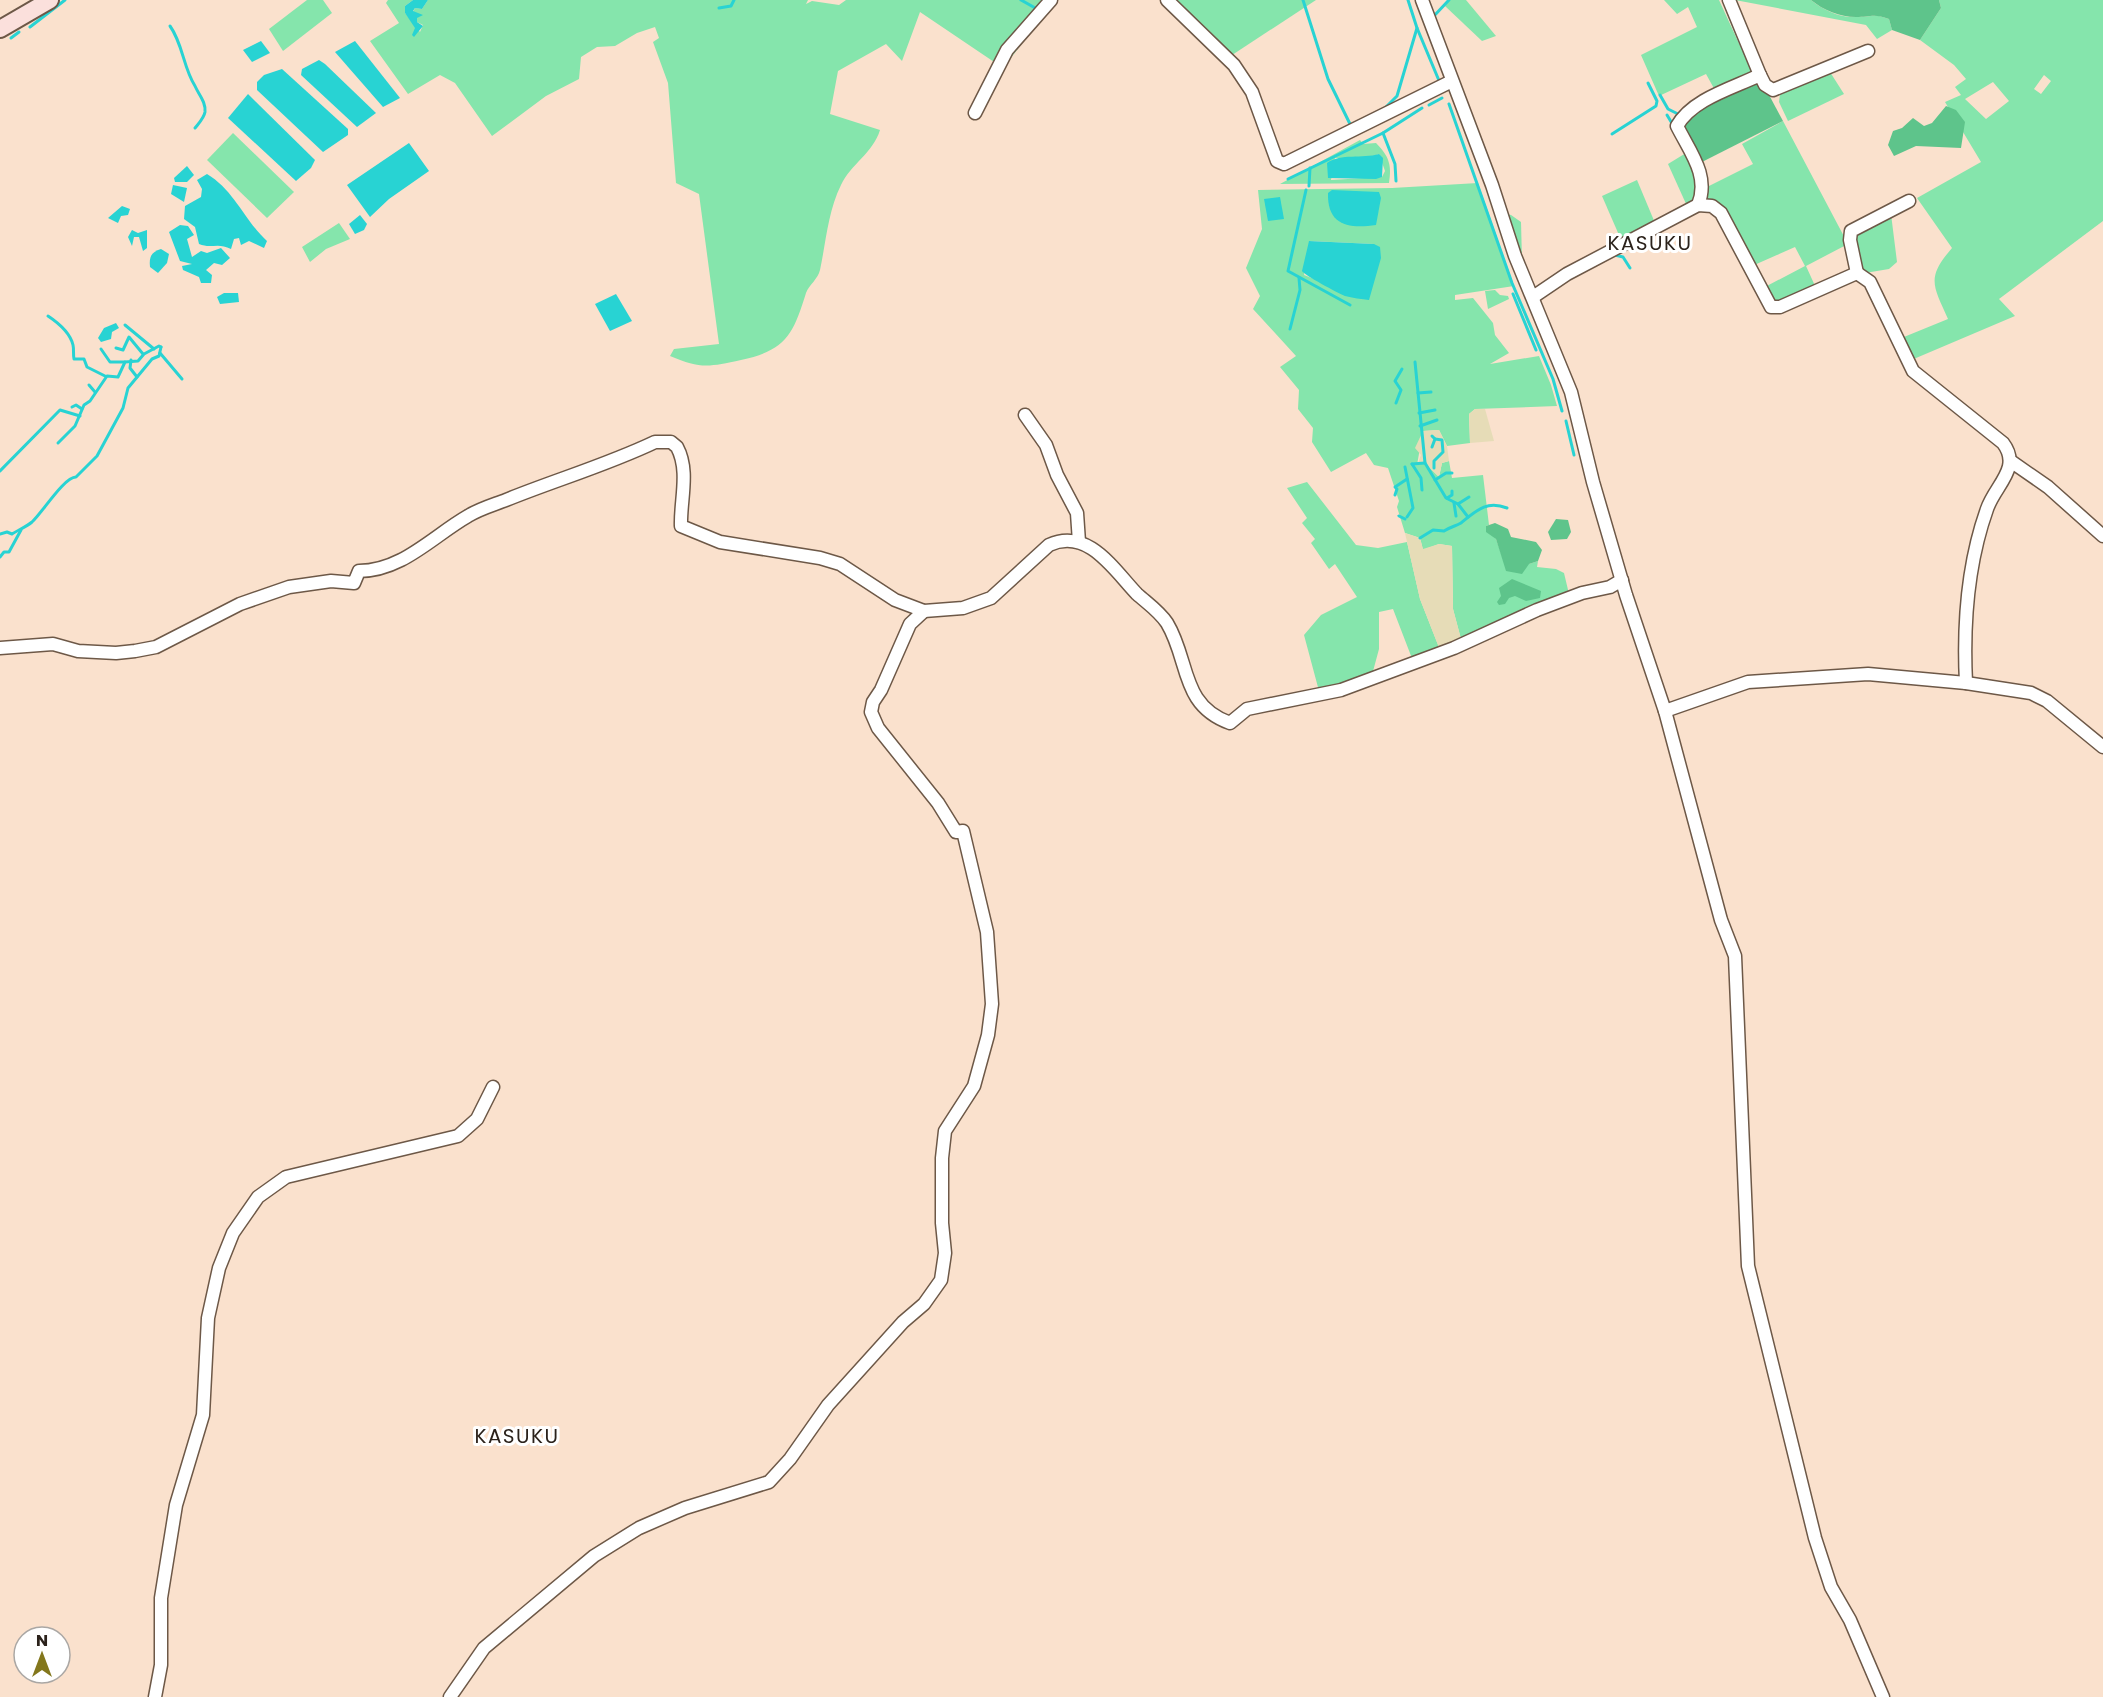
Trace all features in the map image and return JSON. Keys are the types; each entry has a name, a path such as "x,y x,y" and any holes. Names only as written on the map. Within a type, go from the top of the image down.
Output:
{"main road":[{"path":"0,29 50,0"}],"street":[{"path":"975,113 1007,50 1051,0"},
{"path":"1167,0 1234,66 1252,92 1277,161 1284,164 1452,81"},
{"path":"1422,0 1492,185 1515,256 1571,392 1593,482 1665,711 1721,920 1735,956 1748,1266 1815,1538 1831,1587 1850,1620 1883,1697"},
{"path":"1729,0 1760,75 1765,85 1773,90 1868,51"},
{"path":"1698,205 1703,192 1703,179 1677,126 1692,108 1760,75"},
{"path":"1909,201 1851,231 1850,240 1857,273 1870,282 1913,371 2003,443 2010,452 2012,462 1988,503 1973,559 1965,612 1966,683"},
{"path":"1533,297 1567,274 1698,205 1712,206 1721,213 1771,307 1780,307 1857,273"},
{"path":"1024,415 1046,445 1057,475 1077,513 1079,542"},
{"path":"0,648 53,644 78,651 116,653 156,647 240,604 289,587 332,581 354,582 359,571 387,566 406,558 469,516 533,488 584,471 655,442 665,441 677,447 682,462 684,496 681,526 720,542 820,558 840,564 895,600 924,611 963,608 991,598 1049,545 1059,540 1079,542 1110,562 1165,620 1195,698 1215,717 1230,723 1247,709 1341,690 1454,648 1537,610 1582,593 1610,587 1622,580"},
{"path":"2012,462 2048,487 2103,536"},
{"path":"895,600 910,624"},
{"path":"450,1697 484,1647 594,1556 639,1528 685,1508 769,1482 790,1459 828,1404 903,1322 924,1304 940,1280 945,1253 942,1223 942,1158 945,1131 974,1086 988,1035 992,1004 987,932 963,831 956,832 938,803 878,728 871,711 873,702 881,690 910,624 924,611"},
{"path":"1665,711 1748,682 1868,674 1966,683 2031,693 2047,701 2103,747"},
{"path":"155,1697 161,1665 162,1598 176,1504 203,1415 208,1318 219,1268 233,1233 258,1197 286,1178 458,1136 477,1119 493,1087"}],"green space":[{"path":"307,0 323,0 332,13 283,51 269,29"},
{"path":"388,0 413,0 405,6 405,13 420,32 423,25 417,22 416,13 413,12 415,8 422,9 428,0 808,0 806,4 812,1 839,5 846,0 1056,0 1003,68 920,12 902,61 886,44 838,71 830,114 880,130 877,138 841,185 830,216 819,273 807,290 792,330 778,345 756,356 705,366 670,356 674,349 719,344 699,194 676,183 668,83 653,42 659,38 655,27 637,33 615,46 597,47 581,57 579,79 546,96 492,136 455,83 440,75 408,94 370,41 399,23 386,3"},
{"path":"1160,0 1316,0 1223,61"},
{"path":"1449,0 1466,0 1496,36 1482,41 1445,6"},
{"path":"1664,0 1719,0 1753,74 1716,92 1706,74 1659,96 1641,55 1697,27 1688,7 1677,14"},
{"path":"1735,0 1811,0 1838,15 1884,17 1889,19 1892,30 1877,39 1866,25"},
{"path":"1811,0 1939,0 1941,8 1920,40 1892,30 1889,19 1884,17 1844,16 1826,10"},
{"path":"1939,0 2103,0 2103,221 1999,299 2015,316 1909,361 1899,339 1948,319 1936,290 1935,275 1952,248 1917,198 1981,162 1945,102 1961,95 1955,87 1966,79 1954,65 1920,40 1941,8","holes":["2044,75 2051,81 2041,94 2034,89","1993,82 2009,101 1986,119 1965,99"]},
{"path":"1830,72 1844,94 1788,121 1779,102 1780,94"},
{"path":"1756,81 1768,93 1783,121 1700,163 1683,128 1685,120 1696,111"},
{"path":"1946,106 1956,110 1965,122 1961,148 1916,146 1894,156 1888,145 1893,131 1902,128 1913,118 1924,126 1932,123"},
{"path":"1783,121 1848,244 1806,266 1816,288 1776,305 1763,288 1805,266 1795,247 1752,266 1725,211 1703,202 1709,186 1753,164 1742,144"},
{"path":"233,133 294,192 267,218 207,160"},
{"path":"1360,140 1363,144 1376,143 1384,152 1390,166 1389,183 1280,184","holes":["1379,154 1385,171 1382,177 1331,180 1335,158 1368,158"]},
{"path":"1686,153 1700,180 1695,202 1687,206 1668,164"},
{"path":"1637,180 1655,223 1622,242 1602,196"},
{"path":"1478,183 1514,286 1455,295 1455,300 1473,298 1493,323 1495,335 1509,353 1490,364 1539,356 1557,406 1475,409 1469,414 1470,443 1447,446 1439,430 1423,431 1417,465 1425,463 1439,477 1442,463 1449,461 1452,478 1483,475 1489,525 1486,526 1496,539 1502,556 1529,564 1538,561 1537,567 1556,569 1564,573 1569,594 1461,639 1453,609 1452,546 1439,544 1423,550 1420,538 1405,533 1397,507 1399,501 1388,468 1374,465 1366,453 1331,472 1312,442 1313,428 1298,409 1299,390 1280,367 1296,356 1253,309 1260,296 1246,268 1262,229 1258,190 1392,188","holes":["1310,241 1374,244 1344,295 1304,275"]},
{"path":"1497,212 1511,215 1521,222 1522,260"},
{"path":"1891,214 1897,262 1889,269 1865,273 1860,269 1854,233"},
{"path":"339,223 350,239 326,249 310,262 302,247"},
{"path":"1495,290 1500,295 1508,296 1509,299 1488,309 1485,291"},
{"path":"1307,482 1356,545 1378,548 1407,542 1420,599 1440,650 1413,661 1393,609 1379,612 1379,649 1372,675 1319,691 1304,635 1321,615 1357,597 1335,564 1329,569 1311,543 1315,539 1302,523 1307,518 1287,488"},
{"path":"1556,519 1568,520 1571,532 1567,539 1551,540 1548,532"},
{"path":"1495,523 1508,529 1511,537 1536,542 1542,550 1538,561 1529,564 1522,574 1506,571 1496,539 1486,532 1486,526"},
{"path":"1512,579 1541,591 1540,598 1526,601 1515,596 1509,598 1505,604 1499,605 1497,602 1501,596 1499,588"}],"sand":[{"path":"1475,409 1485,409 1494,441 1470,443 1469,414"},
{"path":"1439,430 1447,446 1449,461 1442,463 1439,477 1425,463 1417,465 1421,455 1415,448 1423,431"},
{"path":"1405,533 1420,538 1423,549 1439,544 1452,546 1453,609 1461,639 1440,650 1420,599"}],"water":[{"path":"413,0 428,0 422,9 415,8 413,11 423,15 417,18 417,22 423,26 414,37 412,35 415,28 405,13 405,6"},
{"path":"261,41 270,53 252,62 243,50"},
{"path":"355,41 400,98 383,107 335,52"},
{"path":"319,60 376,113 357,127 301,75 302,69"},
{"path":"282,69 348,129 348,135 323,152 257,90 257,82 264,75"},
{"path":"248,94 315,160 311,168 296,181 228,118"},
{"path":"409,143 429,171 389,199 370,217 347,185"},
{"path":"1379,154 1383,158 1382,177 1376,179 1328,178 1327,163 1333,160"},
{"path":"187,166 194,175 187,182 175,182 174,178"},
{"path":"207,174 225,189 267,241 264,248 249,241 241,245 239,238 234,239 231,249 199,244 195,227 184,219 185,206 201,197 202,189 197,180"},
{"path":"173,185 187,188 184,202 171,194"},
{"path":"1332,190 1379,192 1381,198 1376,225 1348,225 1335,218 1329,204 1328,193"},
{"path":"1280,197 1284,219 1268,221 1264,199"},
{"path":"122,206 130,209 128,215 121,216 118,223 108,218"},
{"path":"360,215 367,224 364,230 355,234 349,224"},
{"path":"180,225 188,226 194,235 187,239 192,257 201,251 207,253 221,248 230,258 222,265 214,263 206,270 212,275 211,283 201,283 199,277 183,270 182,266 192,264 180,261 169,232"},
{"path":"132,230 138,233 147,230 147,248 143,251 139,237 134,237 132,246 128,237"},
{"path":"1309,241 1374,244 1380,247 1381,258 1369,300 1345,296 1304,273 1302,271"},
{"path":"161,249 169,254 167,263 158,273 150,267 150,260 153,253"},
{"path":"224,293 238,293 239,302 220,304 217,297"},
{"path":"616,294 632,321 610,331 595,304"},
{"path":"116,323 119,328 112,332 111,339 101,342 98,338 104,328"}],"waterway":[{"path":"30,27 65,0"},
{"path":"719,8 731,6 734,0"},
{"path":"1021,0 1037,9"},
{"path":"1303,0 1328,79 1350,124"},
{"path":"1382,111 1397,96 1417,28 1408,0"},
{"path":"1433,17 1449,0"},
{"path":"1727,10 1746,56"},
{"path":"170,26 178,40 191,79 205,108 195,128"},
{"path":"1417,28 1440,83"},
{"path":"11,38 19,32"},
{"path":"1612,134 1656,106 1657,101 1648,83"},
{"path":"1660,95 1668,109 1678,114 1682,112"},
{"path":"1429,105 1442,98"},
{"path":"1449,104 1512,283 1553,379 1562,411"},
{"path":"1288,179 1383,133 1422,108"},
{"path":"1667,115 1673,125"},
{"path":"1383,133 1395,164 1396,181"},
{"path":"1309,186 1310,168"},
{"path":"1306,190 1288,271 1350,305"},
{"path":"1615,255 1623,257 1630,268"},
{"path":"1290,329 1300,290 1299,278"},
{"path":"1513,294 1536,350"},
{"path":"48,316 69,336 73,345 74,359 84,359 87,367 105,376"},
{"path":"125,325 154,349"},
{"path":"116,348 123,350 129,337 143,354"},
{"path":"58,443 75,426 84,405 90,401 107,376 118,377 125,362 138,361 144,354 161,347"},
{"path":"0,534 7,532 12,534 32,522 59,489 76,477 97,456 123,408 128,388 152,359 159,356 161,347"},
{"path":"101,349 110,362 125,362"},
{"path":"160,353 182,379"},
{"path":"131,360 130,368 137,377"},
{"path":"1415,362 1425,463 1446,498 1458,504 1468,517"},
{"path":"1396,403 1401,390 1395,381 1402,369"},
{"path":"89,385 95,392"},
{"path":"1418,393 1431,392"},
{"path":"72,407 76,405 82,409"},
{"path":"0,471 60,410 80,416"},
{"path":"1419,413 1435,410"},
{"path":"1420,426 1437,420"},
{"path":"1566,421 1574,455"},
{"path":"1432,436 1435,439 1432,447"},
{"path":"1434,468 1434,461 1443,452 1442,440 1435,439"},
{"path":"1412,464 1425,463"},
{"path":"1412,464 1421,478 1422,490"},
{"path":"1405,467 1413,508 1407,517"},
{"path":"1435,480 1446,473 1452,473"},
{"path":"1395,495 1397,489 1395,487 1407,479"},
{"path":"1447,498 1452,495 1452,491"},
{"path":"1458,504 1469,497"},
{"path":"1454,503 1456,516"},
{"path":"1420,538 1433,530 1444,531 1459,524 1487,506 1507,508"},
{"path":"1399,516 1405,519"},
{"path":"0,557 4,552 9,552 21,530"}],"district":[{"name":"KASUKU","path":"1650,243"},
{"name":"KASUKU","path":"517,1436"}]}
